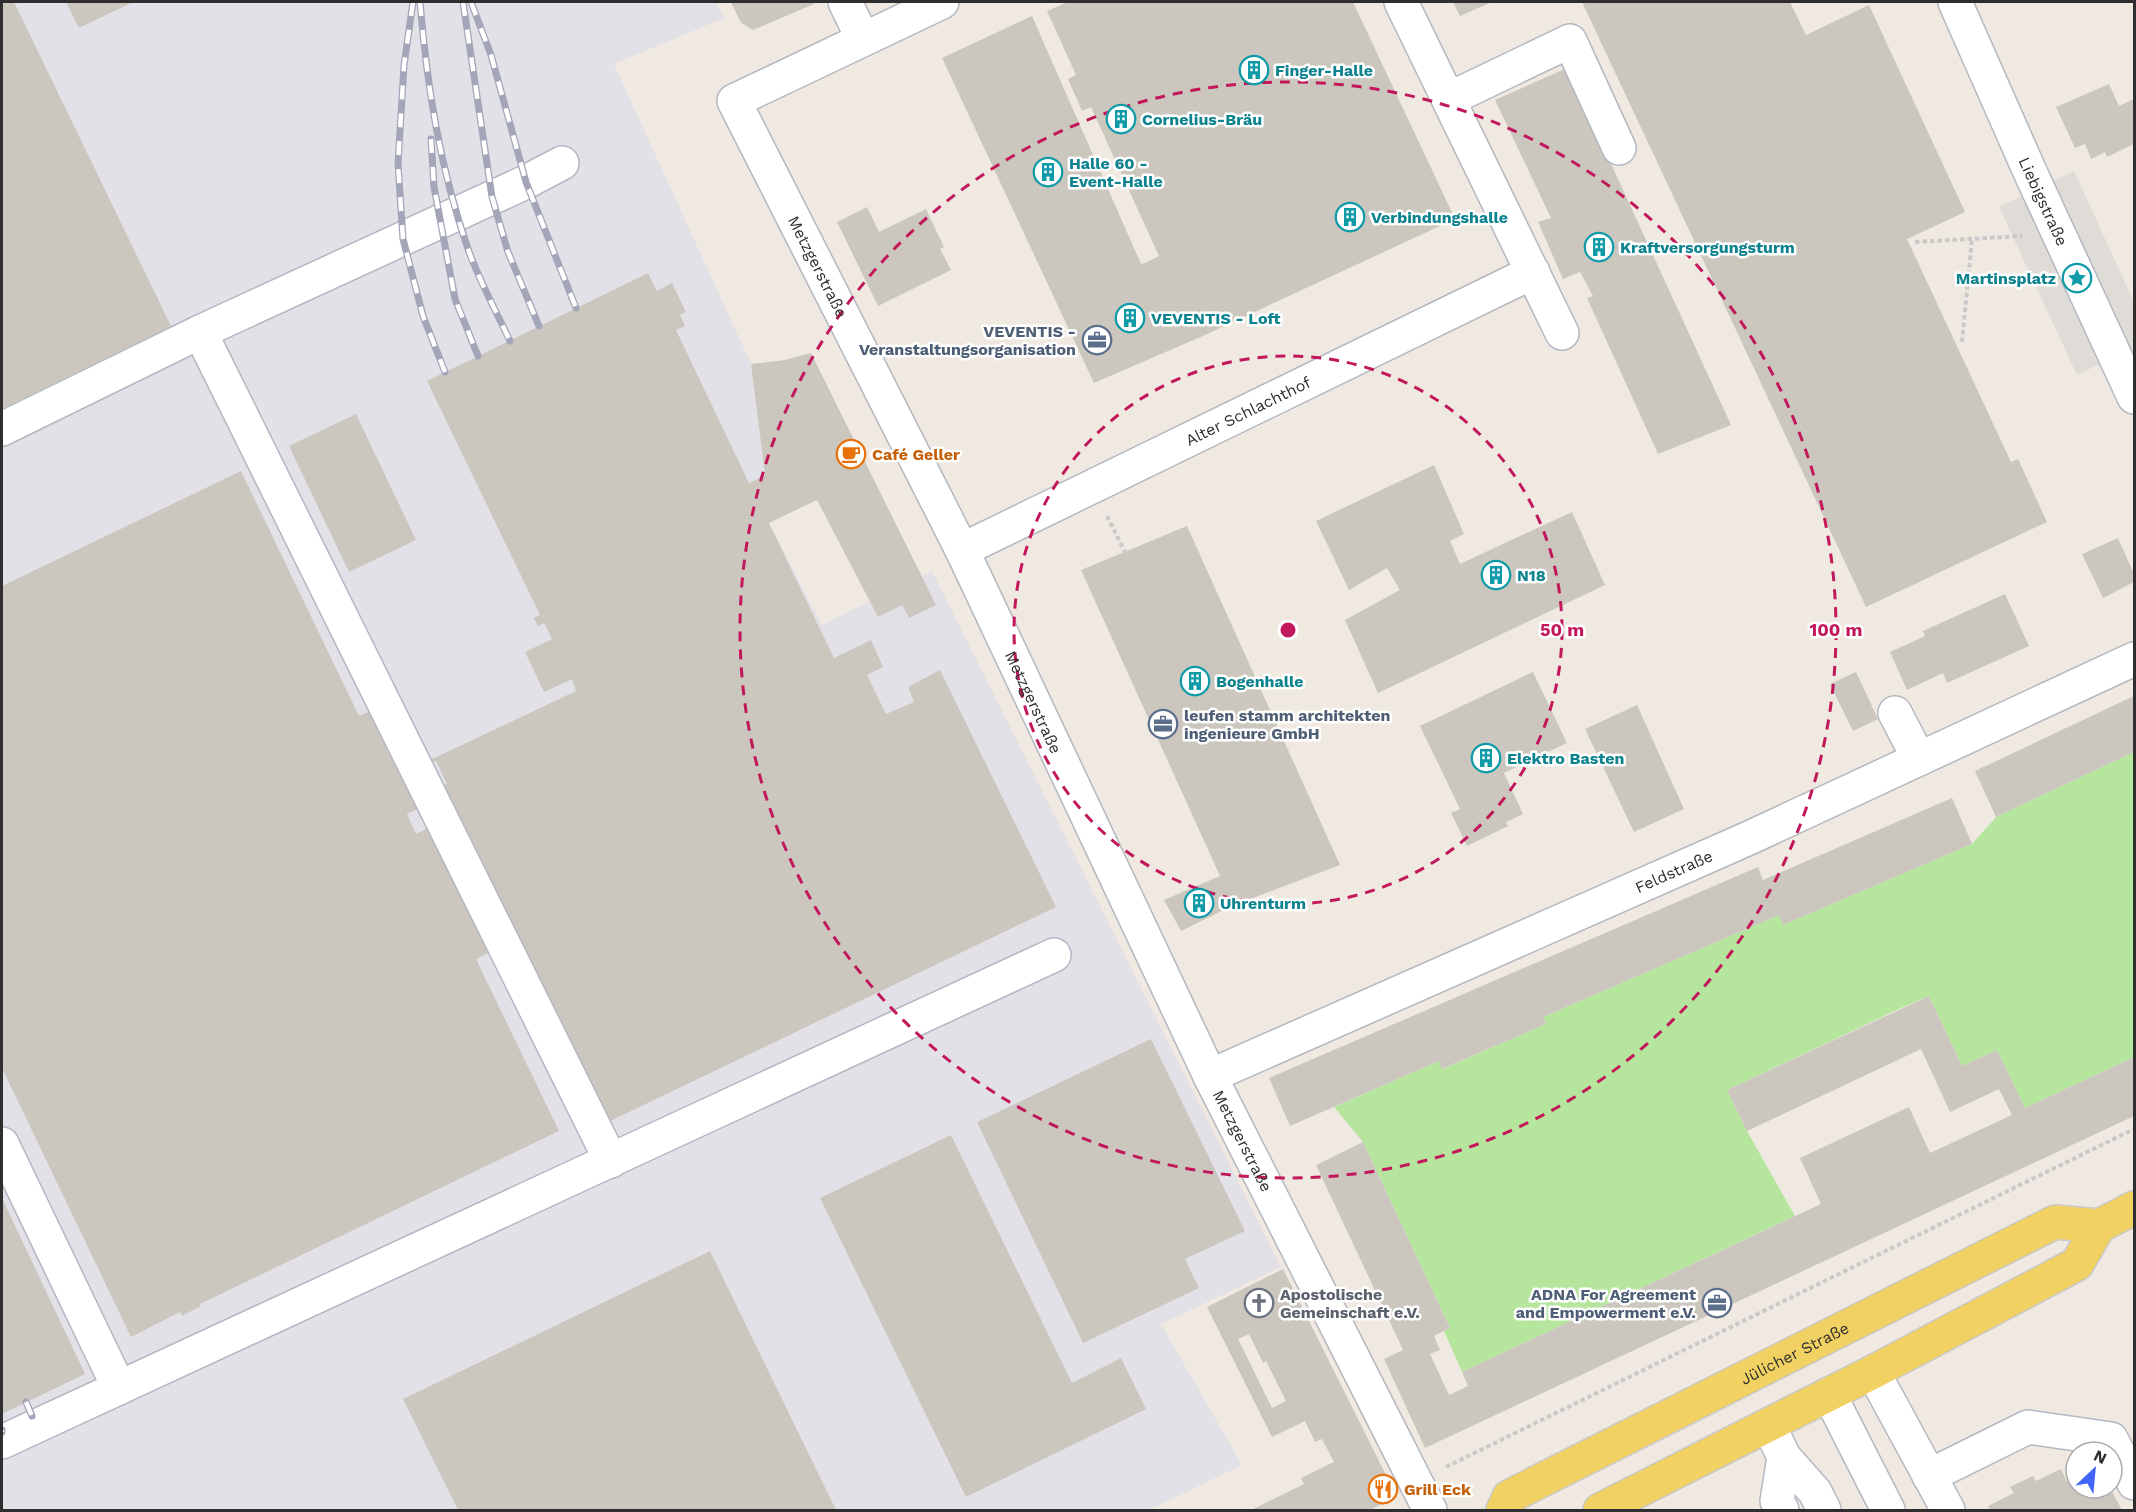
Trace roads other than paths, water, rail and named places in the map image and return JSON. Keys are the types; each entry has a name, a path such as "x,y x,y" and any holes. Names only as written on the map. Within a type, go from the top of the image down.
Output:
{"main road":[{"path":"1600,1510 1769,1426 2077,1264 2099,1226 2134,1208"},
{"name":"Jülicher Straße","path":"1503,1510 1509,1497 2055,1222 2099,1226"}],"street":[{"path":"845,2 863,39"},
{"name":"Metzgerstraße","path":"942,2 734,101 962,550 1210,1076 1430,1510"},
{"path":"1401,2 1562,333"},
{"name":"Liebigstraße","path":"1955,2 2134,397"},
{"path":"1449,99 1570,41 1619,147"},
{"path":"2,429 200,332 526,182 562,163"},
{"name":"Alter Schlachthof","path":"962,550 1533,272"},
{"path":"200,332 610,1161"},
{"name":"Feldstraße","path":"1210,1076 1749,838 2134,659"},
{"path":"1895,712 1919,759"},
{"path":"2,1442 1054,955"},
{"path":"2,1144 119,1388"},
{"path":"1873,1372 1948,1510"},
{"path":"1829,1394 1888,1510"},
{"path":"1769,1426 1784,1457 1815,1492 1824,1510"},
{"path":"1929,1476 2028,1427 2111,1439 2134,1483"},
{"path":"1782,1510 1778,1501 1784,1457"}],"railway":[{"path":"413,2 404,65 398,164 403,239 423,316 445,372"},
{"path":"420,2 436,127 458,219 472,261 510,341"},
{"path":"463,2 492,197 508,252 539,326"},
{"path":"471,2 491,55 526,182 576,308"},
{"path":"431,139 434,187 455,299 478,356"},
{"path":"26,1402 32,1416"}],"place":[{"name":"Finger-Halle","path":"1254,70"},
{"name":"Cornelius-Bräu","path":"1121,119"},
{"name":"Halle 60 - Event-Halle","path":"1048,172"},
{"name":"Verbindungshalle","path":"1350,217"},
{"name":"Kraftversorgungsturm","path":"1599,247"},
{"name":"Martinsplatz","path":"2077,278"},
{"name":"VEVENTIS - Loft","path":"1130,318"},
{"name":"VEVENTIS - Veranstaltungsorganisation","path":"1097,340"},
{"name":"Café Geller","path":"851,454"},
{"name":"N18","path":"1496,575"},
{"name":"Bogenhalle","path":"1195,681"},
{"name":"leufen stamm architekten ingenieure GmbH","path":"1163,724"},
{"name":"Elektro Basten","path":"1486,758"},
{"name":"Uhrenturm","path":"1199,903"},
{"name":"Apostolische Gemeinschaft e.V.","path":"1259,1303"},
{"name":"ADNA For Agreement and Empowerment e.V.","path":"1717,1303"},
{"name":"Grill Eck","path":"1383,1489"}]}
